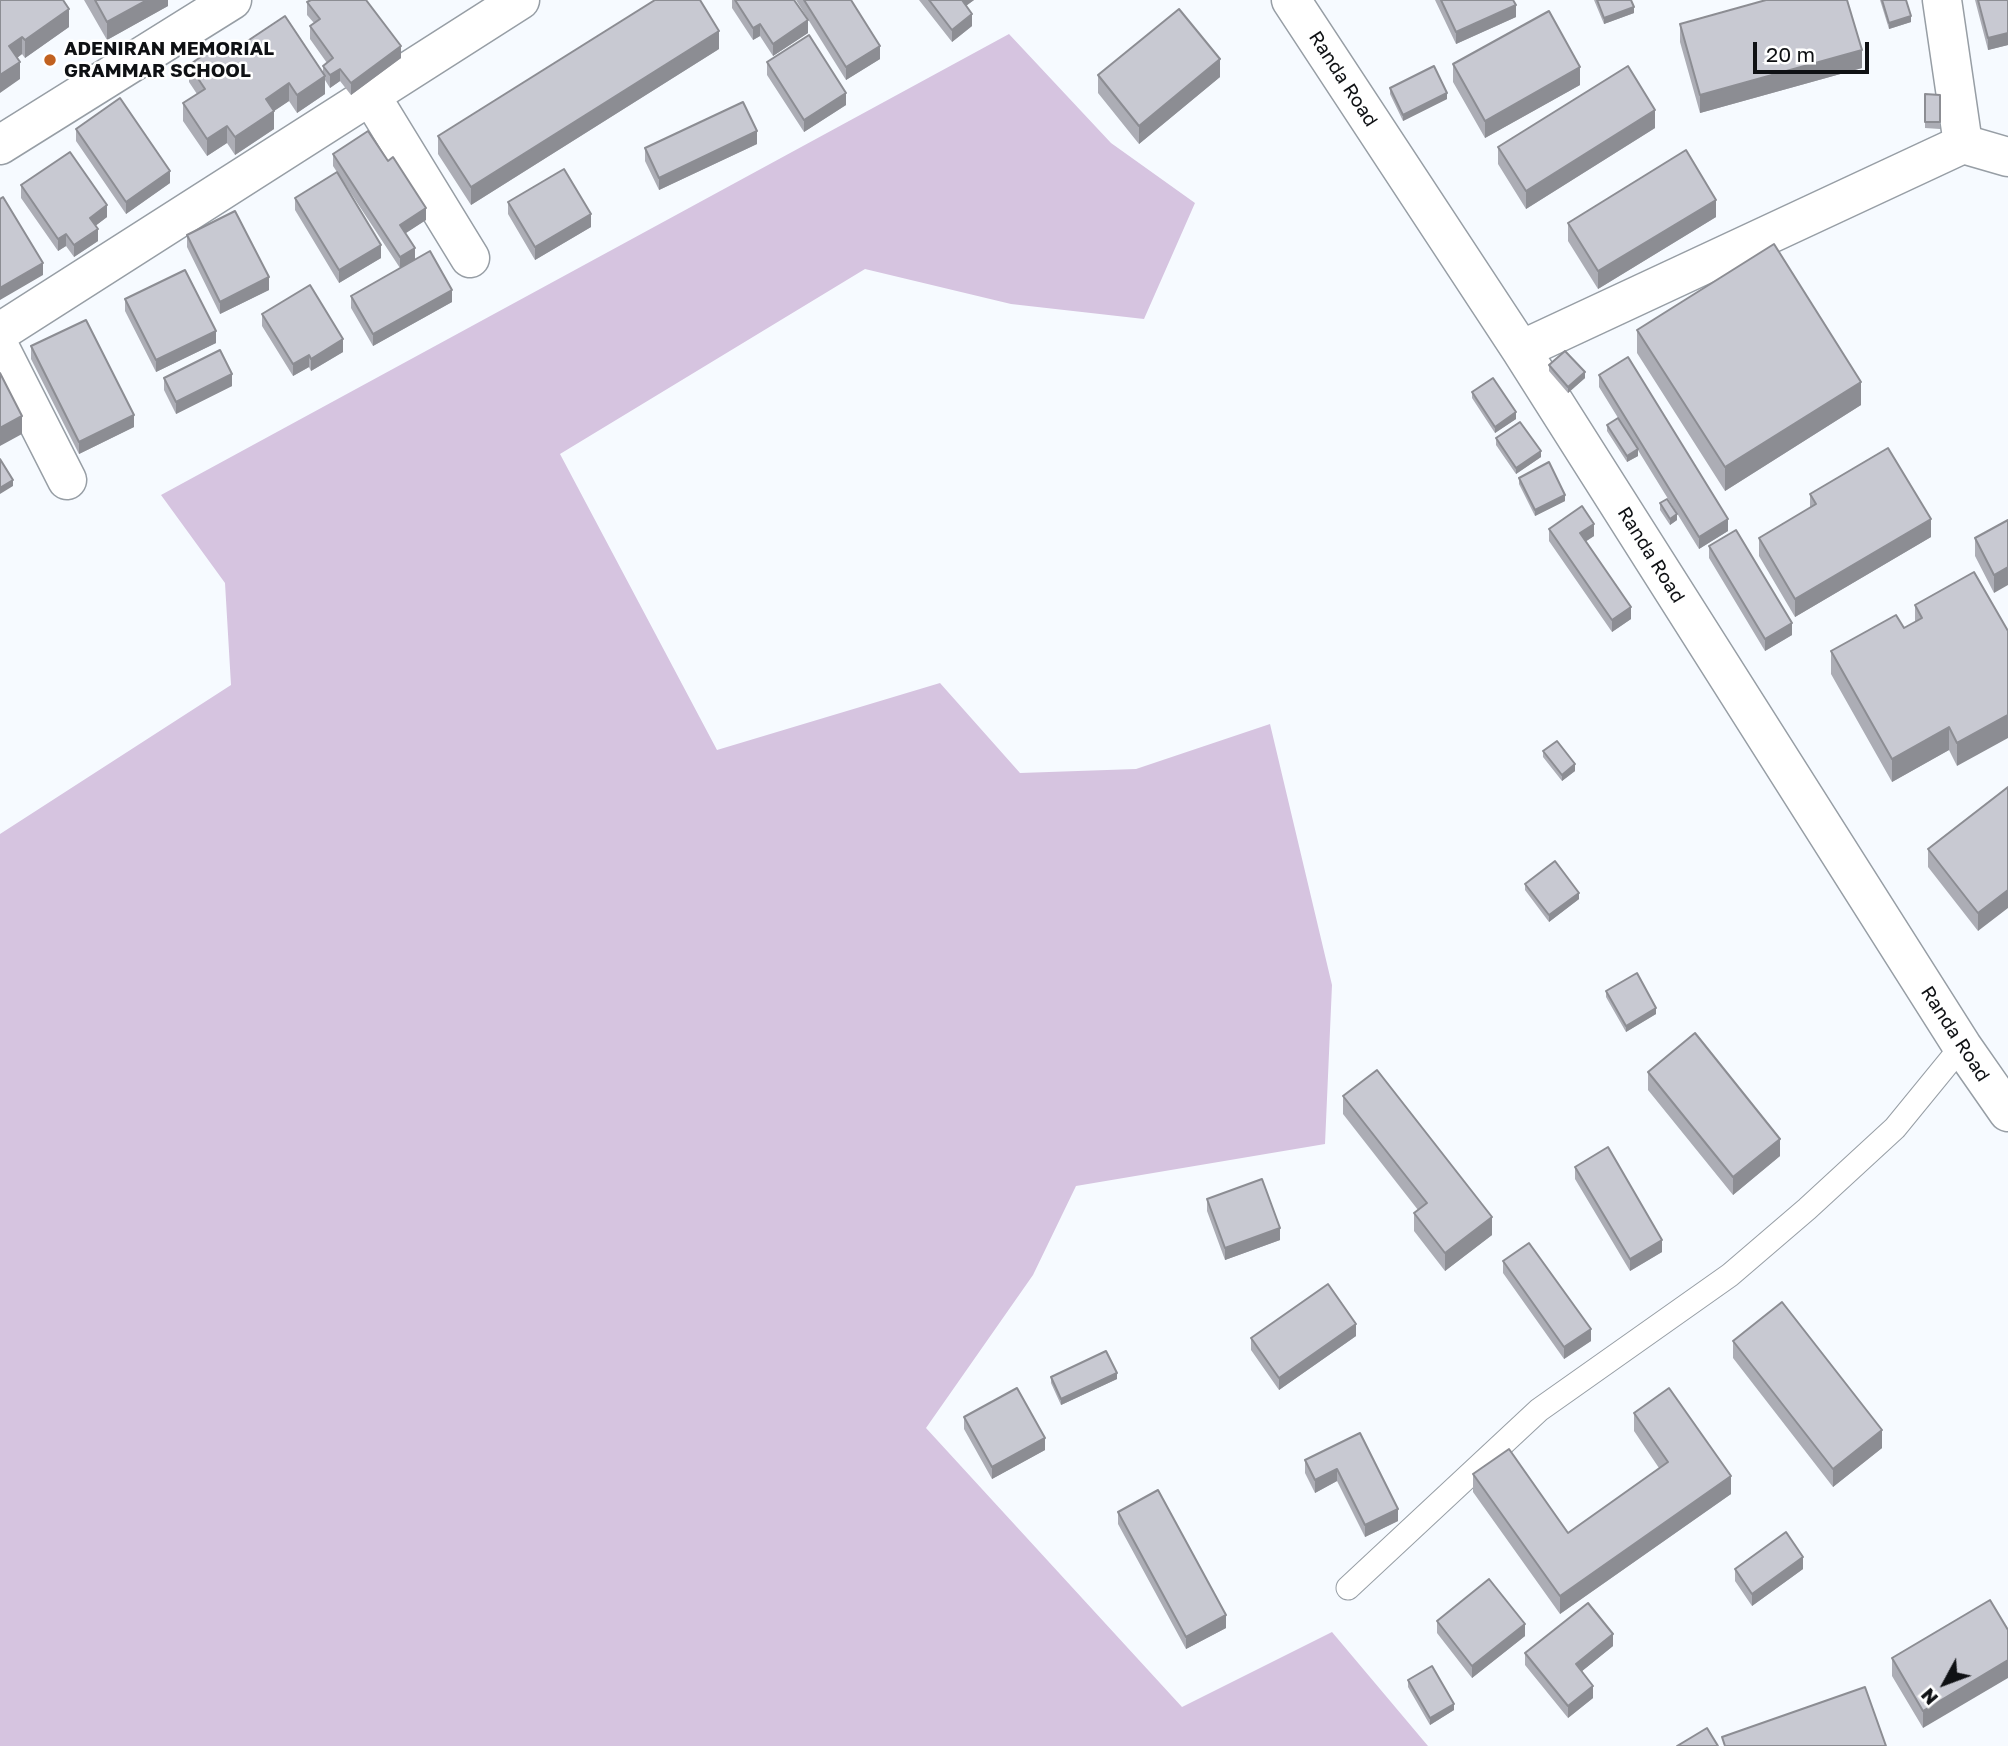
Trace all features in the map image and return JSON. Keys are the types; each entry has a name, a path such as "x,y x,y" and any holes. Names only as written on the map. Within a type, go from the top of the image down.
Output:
{"street":[{"path":"0,145 232,0"},
{"path":"0,332 369,93 520,0"},
{"name":"Randa Road","path":"1291,0 1521,350 1962,1046 2008,1112"},
{"path":"1942,0 1963,144"},
{"path":"369,93 470,258"},
{"path":"1521,350 1963,144 2008,157"},
{"path":"0,348 67,480"}],"lane":[{"path":"1348,1588 1539,1410 1730,1275 1807,1209 1895,1128 1962,1046"}],"shaded area":[{"path":"1009,34 1111,143 1195,203 1144,319 1011,304 865,269 560,454 717,750 940,683 1020,773 1136,769 1270,724 1332,985 1325,1144 1076,1186 1033,1275 926,1428 1182,1707 1332,1632 1428,1746 0,1746 0,834 231,685 225,583 161,495"}],"building":[{"path":"0,0 63,0 69,9 25,40 22,37 9,46 20,62 0,75"},
{"path":"95,0 147,0 107,22"},
{"path":"366,0 401,46 351,83 340,69 330,75 323,66 333,58 310,26 320,19 307,2"},
{"path":"655,0 700,0 719,31 471,187 438,136"},
{"path":"735,0 794,0 808,20 773,44 760,24 753,28"},
{"path":"804,0 851,0 880,46 846,67"},
{"path":"929,0 962,0 972,14 952,30"},
{"path":"1441,0 1513,0 1516,5 1456,32"},
{"path":"1597,0 1631,0 1634,7 1604,18"},
{"path":"1766,0 1847,0 1862,50 1700,95 1680,24"},
{"path":"1882,0 1906,0 1911,16 1889,23"},
{"path":"1978,0 2008,0 2008,33 1988,38"},
{"path":"1179,9 1220,59 1139,126 1098,75"},
{"path":"1549,11 1580,67 1485,121 1453,64"},
{"path":"285,16 325,76 297,95 289,83 266,99 274,111 235,137 227,126 207,139 183,103 205,89 189,65 221,43 228,54"},
{"path":"809,35 846,93 804,120 767,62"},
{"path":"1434,66 1447,93 1403,115 1390,88"},
{"path":"1628,66 1655,110 1526,191 1498,147"},
{"path":"1925,94 1940,95 1940,122 1925,122"},
{"path":"120,98 170,171 126,202 76,129"},
{"path":"743,102 757,131 659,178 645,148"},
{"path":"368,131 388,161 393,157 426,208 400,225 415,248 400,257 333,154"},
{"path":"1686,150 1716,200 1598,271 1568,223"},
{"path":"70,152 107,205 90,218 98,229 74,245 66,234 58,239 21,185"},
{"path":"564,169 591,214 535,247 508,202"},
{"path":"337,172 381,245 339,270 295,198"},
{"path":"3,197 43,263 0,288 0,199"},
{"path":"235,211 269,277 220,302 187,235"},
{"path":"1774,244 1861,382 1725,467 1637,330"},
{"path":"430,251 452,290 373,334 351,296"},
{"path":"185,270 216,331 156,360 125,299"},
{"path":"310,285 343,339 311,359 309,355 293,364 262,314"},
{"path":"86,320 134,415 79,442 31,346"},
{"path":"220,350 232,374 176,402 164,378"},
{"path":"1565,351 1585,372 1568,387 1549,365"},
{"path":"1628,357 1728,519 1699,537 1599,375"},
{"path":"0,373 22,416 0,428"},
{"path":"1493,378 1516,412 1495,427 1472,392"},
{"path":"1618,418 1638,449 1627,456 1607,425"},
{"path":"1520,422 1541,451 1516,468 1496,438"},
{"path":"1888,448 1931,519 1795,599 1759,538 1816,504 1810,494"},
{"path":"0,459 13,480 0,488"},
{"path":"1549,462 1565,495 1535,510 1519,478"},
{"path":"1667,499 1677,514 1670,519 1660,503"},
{"path":"1582,506 1594,524 1580,533 1631,607 1612,620 1549,529"},
{"path":"2008,520 2008,567 1994,575 1975,538"},
{"path":"1736,530 1792,623 1765,639 1709,546"},
{"path":"1974,572 2008,631 2008,715 1957,743 1949,727 1892,759 1831,651 1896,615 1904,628 1922,618 1915,605"},
{"path":"1557,741 1575,764 1562,775 1543,751"},
{"path":"2008,787 2008,890 1978,913 1928,849"},
{"path":"1555,861 1579,893 1549,915 1525,884"},
{"path":"1637,973 1656,1008 1626,1026 1606,991"},
{"path":"1695,1033 1780,1139 1733,1177 1648,1072"},
{"path":"1377,1070 1492,1217 1445,1253 1414,1213 1427,1203 1343,1096"},
{"path":"1608,1147 1662,1240 1630,1259 1575,1167"},
{"path":"1262,1179 1280,1228 1225,1248 1207,1199"},
{"path":"1529,1243 1591,1329 1564,1347 1503,1261"},
{"path":"1328,1284 1356,1324 1279,1378 1251,1338"},
{"path":"1782,1302 1882,1430 1833,1469 1733,1341"},
{"path":"1106,1351 1117,1373 1061,1399 1051,1377"},
{"path":"1017,1388 1045,1438 992,1467 964,1417"},
{"path":"1669,1388 1731,1476 1560,1596 1473,1474 1509,1449 1568,1533 1668,1462 1634,1413"},
{"path":"1360,1433 1398,1509 1365,1525 1337,1469 1315,1480 1305,1460"},
{"path":"1158,1490 1226,1615 1186,1637 1118,1512"},
{"path":"1786,1532 1803,1557 1752,1594 1735,1569"},
{"path":"1489,1579 1525,1624 1472,1666 1437,1621"},
{"path":"1990,1600 2008,1630 2008,1660 1923,1711 1892,1658"},
{"path":"1588,1603 1613,1634 1576,1664 1593,1686 1568,1706 1525,1653"},
{"path":"1432,1666 1454,1704 1430,1718 1408,1680"},
{"path":"1865,1687 1886,1746 1725,1746 1722,1737"},
{"path":"1707,1728 1718,1746 1677,1746"}],"place":[{"name":"ADENIRAN MEMORIAL GRAMMAR SCHOOL","path":"50,60"}]}
